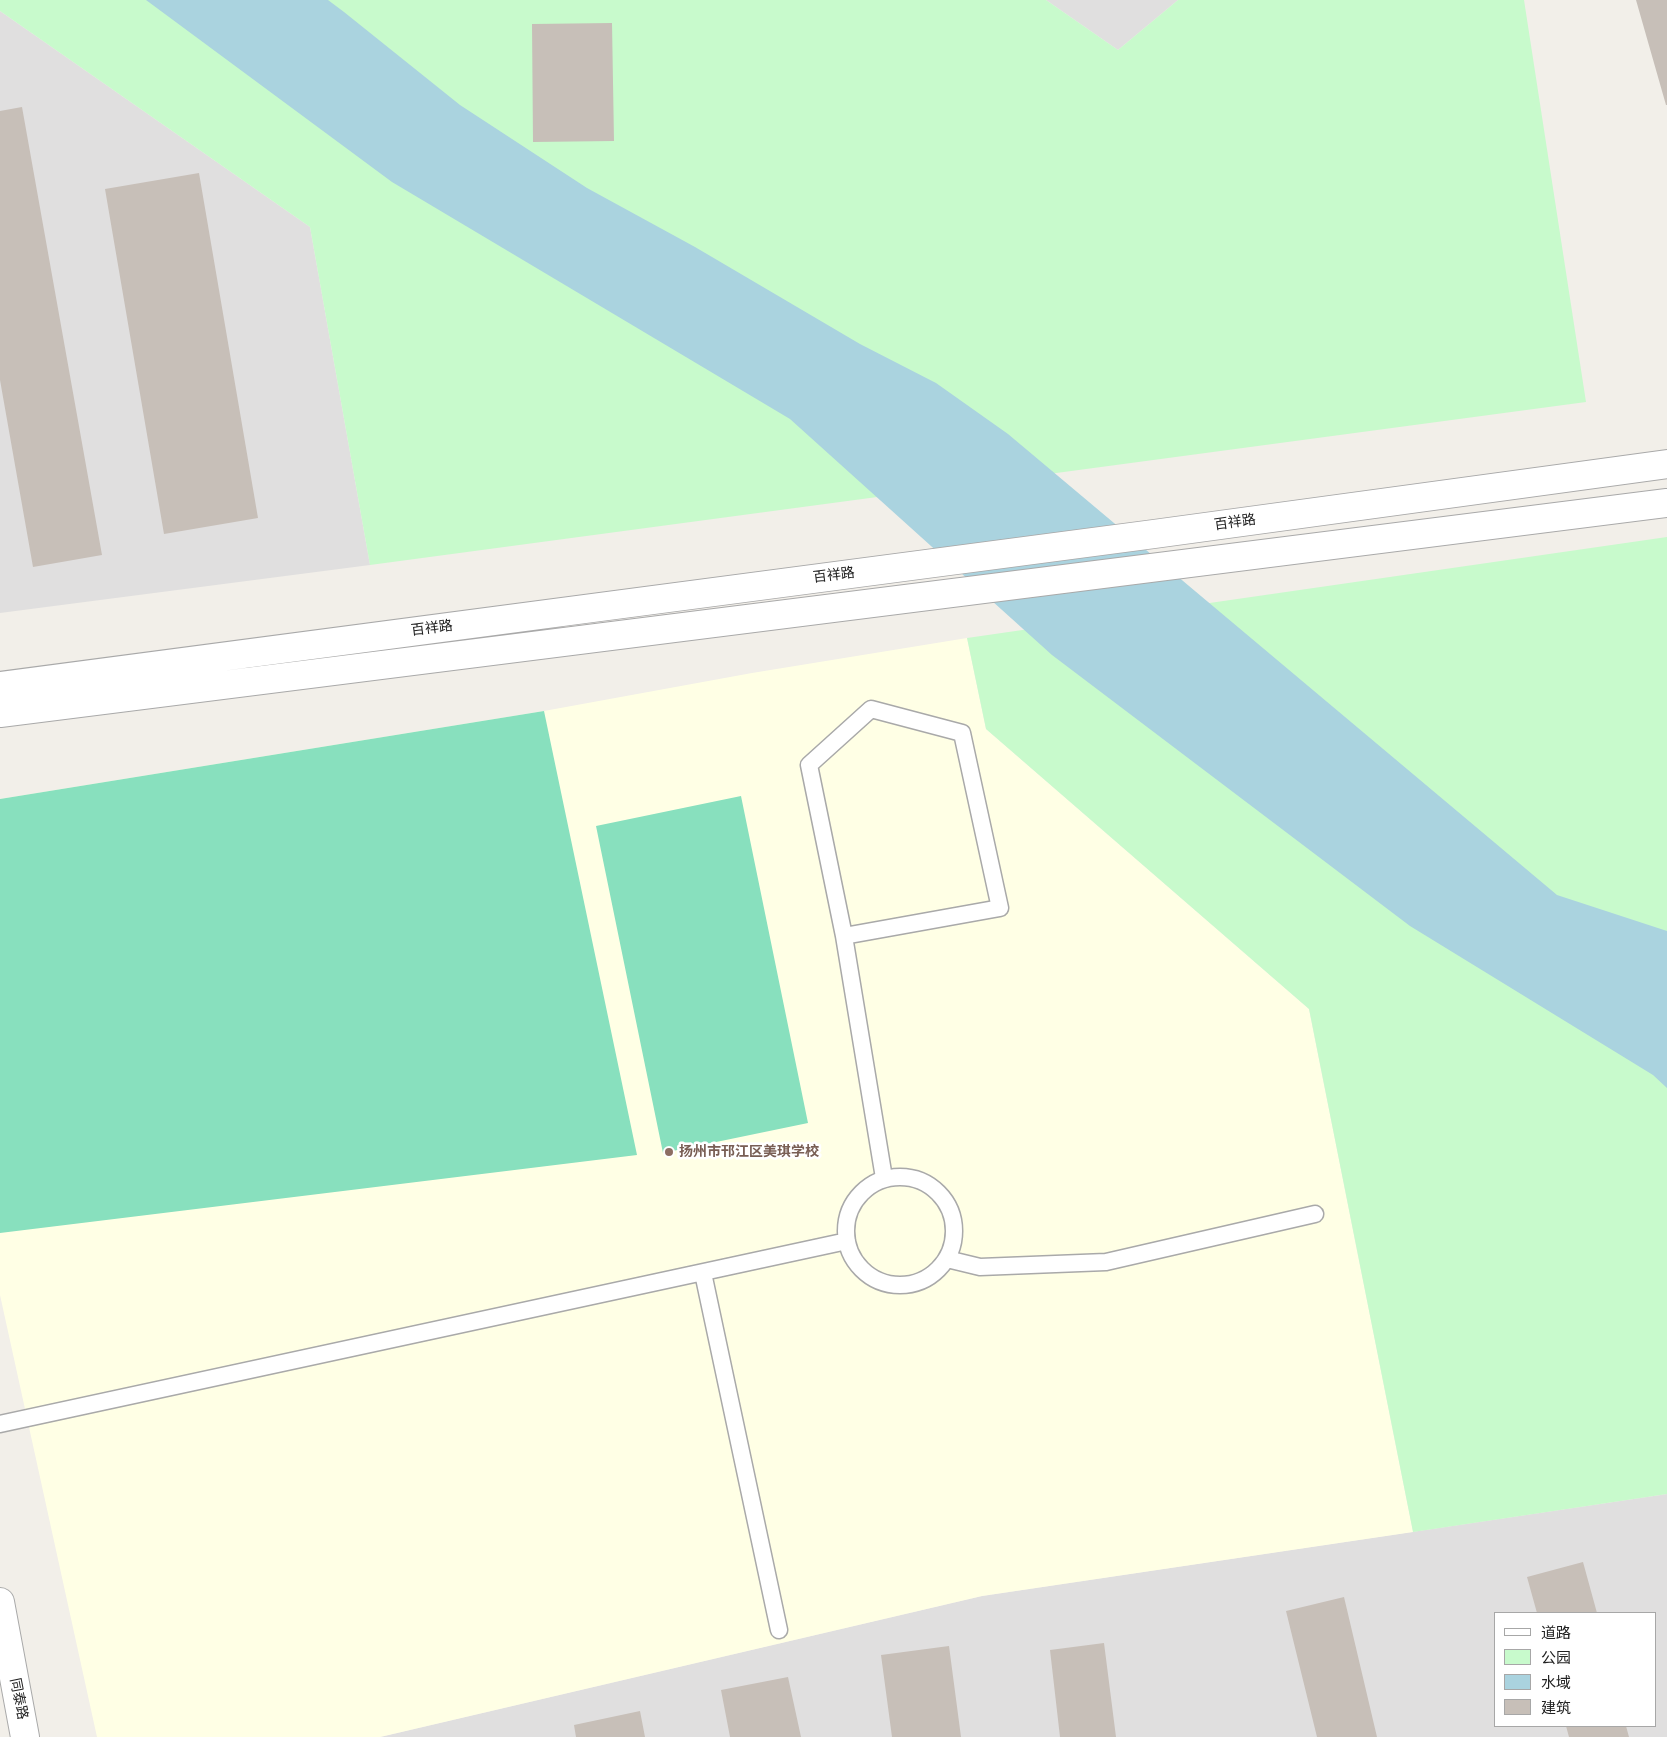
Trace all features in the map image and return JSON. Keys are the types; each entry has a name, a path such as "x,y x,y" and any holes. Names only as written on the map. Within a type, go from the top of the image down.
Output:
{"street":[{"name":"百祥路","path":"0,686 1154,534 1667,464"},
{"path":"0,713 1667,502"},
{"name":"同泰路","path":"0,1602 25,1737"}],"lane":[{"path":"844,936 1000,908 962,733 871,709 809,765 844,936 884,1178"},
{"path":"910,1177 934,1188 950,1209 955,1235 947,1259 928,1278 903,1286 878,1281 857,1264 847,1240 848,1214 862,1192 884,1178 910,1177"},
{"path":"947,1259 980,1267 1106,1262 1315,1214"},
{"path":"0,1424 703,1273 847,1240"},
{"path":"703,1273 779,1630"}],"shaded area":[{"path":"1046,0 1178,0 1118,50"},
{"path":"0,11 310,227 370,565 0,613"},
{"name":"扬州市邗江区美琪学校","path":"967,638 986,729 1309,1009 1413,1532 982,1596 380,1737 97,1737 0,1295 0,799 544,711 752,673"},
{"path":"1667,1494 1667,1737 380,1737 982,1596"}],"green space":[{"path":"0,0 1046,0 1118,50 1178,0 1524,0 1586,402 370,565 310,227 0,11"},
{"path":"1667,537 1667,1494 1413,1532 1309,1009 986,729 967,638"},
{"path":"544,711 637,1155 0,1233 0,799"},
{"path":"741,796 808,1123 663,1153 596,826"}],"water":[{"path":"146,0 328,0 460,105 587,188 695,247 860,344 936,383 1008,434 1557,895 1667,931 1667,1088 1653,1075 1410,926 1052,655 790,419 392,182"}],"building":[{"path":"1636,0 1667,0 1667,105 1666,105"},
{"path":"612,23 614,141 533,142 532,24"},
{"path":"22,107 102,555 33,567 0,380 0,111"},
{"path":"199,173 258,518 164,534 105,189"},
{"path":"1583,1562 1597,1612 1537,1612 1527,1577"},
{"path":"1344,1597 1377,1737 1317,1737 1286,1611"},
{"path":"1104,1643 1116,1737 1060,1737 1050,1650"},
{"path":"949,1646 961,1737 892,1737 881,1655"},
{"path":"788,1677 801,1737 730,1737 721,1690"},
{"path":"640,1711 645,1737 576,1737 574,1725"},
{"path":"1566,1727 1626,1727 1629,1737 1569,1737"}],"place":[{"name":"扬州市邗江区美琪学校","path":"669,1152"}]}
